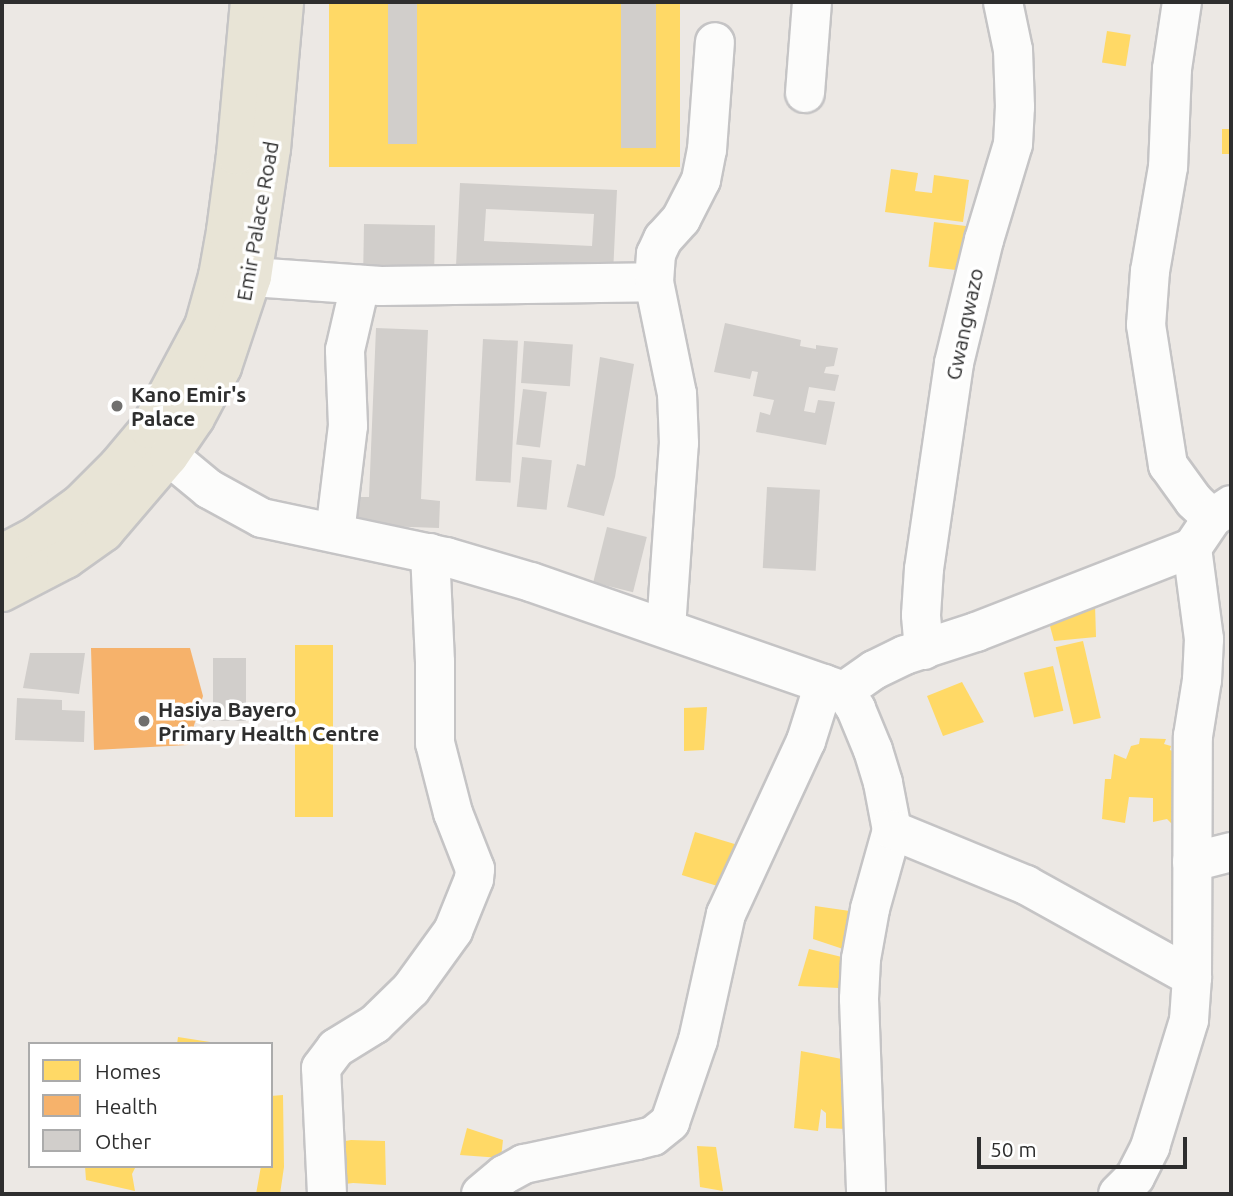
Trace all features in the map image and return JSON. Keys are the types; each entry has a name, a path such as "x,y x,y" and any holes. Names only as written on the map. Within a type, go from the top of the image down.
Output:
{"main road":[{"name":"Emir Palace Road","path":"2,554 37,535 81,503 118,466 149,429 204,327 218,275 228,219 250,2"},
{"name":"Emir Palace Road","path":"2,592 66,559 104,532 169,456 195,418 222,367 251,276 271,149 284,2"}],"street":[{"path":"806,93 812,2"},
{"name":"Gwangwazo","path":"924,650 921,615 924,569 954,363 980,252 1013,144 1013,50 1003,2"},
{"path":"1118,1194 1135,1177 1150,1147 1163,1112 1189,1020 1192,976 1193,736 1202,680 1218,640 1212,524 1168,465 1146,325 1150,271 1168,167 1172,69 1182,2"},
{"path":"666,628 679,443 669,346 654,282 656,254 663,239 681,219 701,180 707,150 715,42"},
{"path":"251,276 360,285 654,282"},
{"path":"335,533 348,426 345,350 360,285"},
{"path":"169,456 209,489 262,518 430,553 531,582 834,687 856,709 883,783 892,830 870,909 861,959 859,999 866,1194"},
{"path":"481,1194 503,1175 524,1164 653,1136 670,1122 698,1041 726,914 834,687 1212,524"},
{"path":"327,1194 321,1068 336,1048 375,1024 411,989 453,931 474,879 475,869 453,813 435,743 435,662 430,553"},
{"path":"892,830 1026,885 1192,976"},
{"path":"1192,862 1231,852"}],"building: Homes":[{"path":"329,2 680,2 680,167 329,167"},
{"path":"1107,31 1131,35 1126,66 1102,63"},
{"path":"1222,129 1231,129 1231,154 1222,154"},
{"path":"891,169 918,173 915,191 932,193 934,175 969,180 963,222 885,212"},
{"path":"934,222 968,226 962,271 929,267"},
{"path":"1095,604 1096,637 1054,641 1047,615"},
{"path":"1083,641 1101,718 1073,724 1056,647"},
{"path":"295,645 333,645 333,817 295,817"},
{"path":"1053,666 1063,711 1034,718 1024,673"},
{"path":"962,682 984,722 943,736 927,696"},
{"path":"707,707 704,750 684,751 684,708"},
{"path":"1140,738 1166,739 1164,744 1171,746 1170,750 1175,752 1173,761 1185,765 1181,833 1167,819 1153,822 1153,798 1129,797 1125,823 1102,819 1105,779 1111,779 1114,754 1126,759 1131,746 1139,744"},
{"path":"695,832 737,845 724,888 682,875"},
{"path":"815,906 850,911 846,950 813,939"},
{"path":"809,949 846,958 839,988 798,986"},
{"path":"178,1037 210,1042 177,1042"},
{"path":"801,1051 847,1060 845,1129 826,1128 826,1113 821,1109 818,1131 794,1128"},
{"path":"283,1095 284,1167 280,1194 256,1194 261,1168 273,1168 273,1096"},
{"path":"467,1128 503,1140 501,1158 460,1155"},
{"path":"351,1140 385,1141 386,1185 353,1183 329,1186 328,1144"},
{"path":"697,1146 716,1147 723,1191 700,1187"},
{"path":"85,1168 135,1168 132,1174 135,1191 86,1180"}],"building: Health":[{"name":"Hasiya Bayero Primary Health Centre","path":"91,648 190,648 203,696 188,745 94,750"}],"building: Other":[{"path":"388,2 417,2 417,144 388,144"},
{"path":"621,2 656,2 656,148 621,148"},
{"path":"460,183 617,190 613,274 456,266","holes":["486,209 594,214 592,246 484,241"]},
{"path":"364,224 435,225 434,279 363,278"},
{"path":"725,323 801,340 800,346 816,349 816,345 838,348 834,366 826,367 824,373 839,375 835,391 809,387 804,411 815,413 818,400 835,402 826,445 756,432 760,412 770,415 774,400 753,396 758,372 752,371 750,379 714,372"},
{"path":"376,328 428,330 421,499 440,501 439,528 356,525 357,497 369,497"},
{"path":"483,339 518,341 511,483 476,481"},
{"path":"524,341 573,344 570,386 521,383"},
{"path":"600,357 634,364 615,477 604,516 567,507 577,464 585,466"},
{"path":"523,389 547,392 540,448 516,445"},
{"path":"522,457 552,460 547,510 517,507"},
{"path":"767,487 820,490 816,571 763,568"},
{"path":"607,527 647,537 633,592 593,582"},
{"path":"30,653 85,653 79,694 23,688"},
{"path":"213,658 246,658 246,721 213,721"},
{"path":"17,698 62,700 62,710 85,711 84,742 15,740"}],"place":[{"name":"Kano Emir's Palace","path":"117,406"},
{"name":"Hasiya Bayero Primary Health Centre","path":"144,721"}]}
